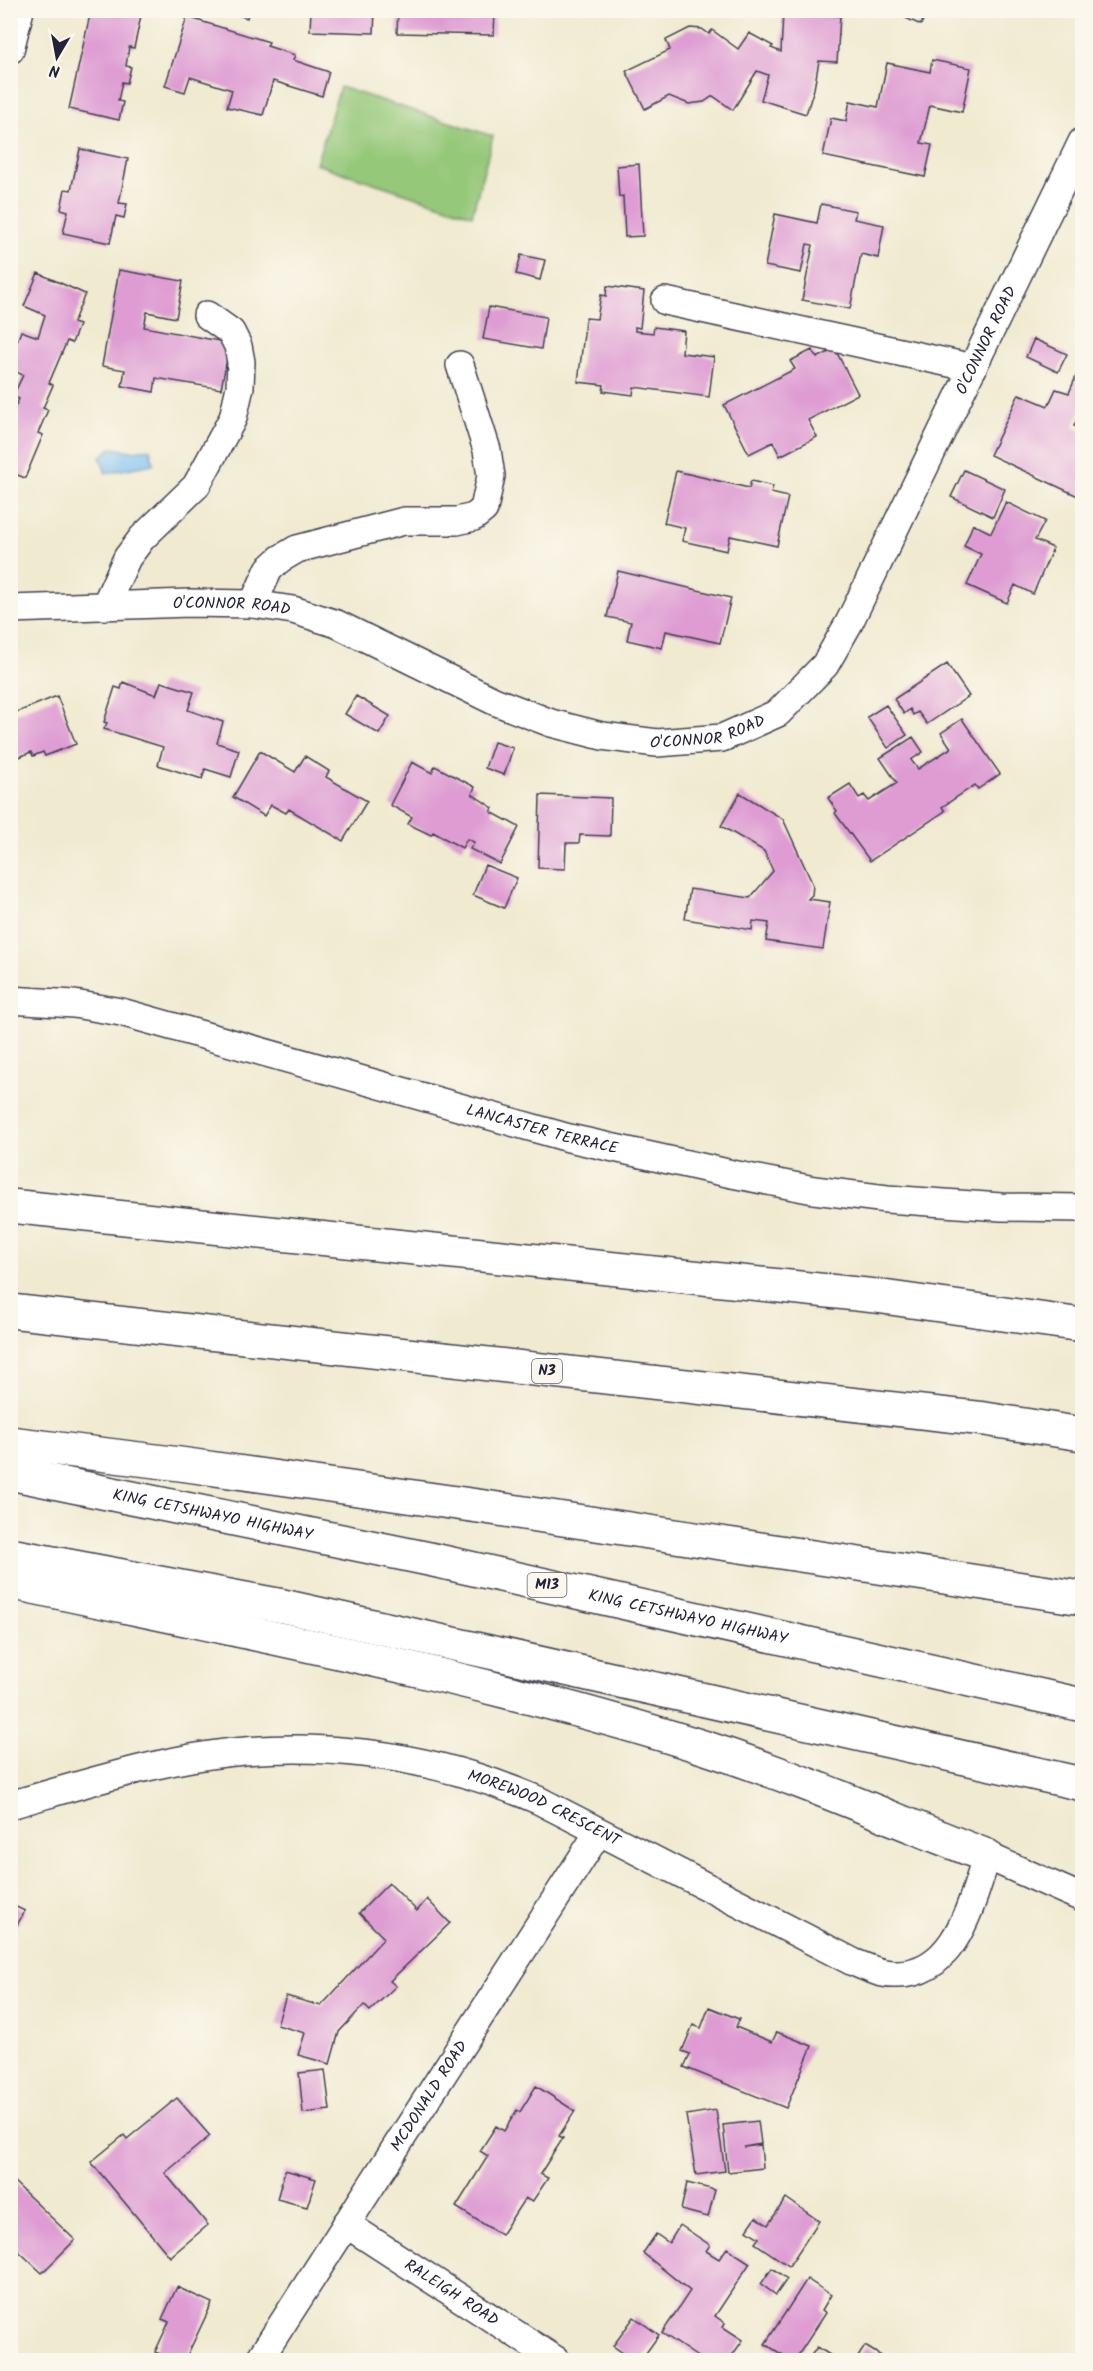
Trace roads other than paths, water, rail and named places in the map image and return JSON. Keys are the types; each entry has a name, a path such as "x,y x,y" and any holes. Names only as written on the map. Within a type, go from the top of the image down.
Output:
{"highway":[{"path":"10,1206 864,1295 1083,1325"},
{"name":"N3","path":"10,1311 985,1419 1083,1434"},
{"path":"10,1443 180,1464 485,1507 1083,1598"},
{"name":"KING CETSHWAYO HIGHWAY","path":"10,1473 429,1558 1083,1705"},
{"path":"10,1555 283,1606 1083,1784"},
{"path":"10,1582 398,1665 645,1730 765,1769 987,1856"}],"street":[{"path":"10,50 20,10"},
{"name":"O'CONNOR ROAD","path":"10,609 190,603 253,604 293,610 337,624 494,701 551,723 602,736 657,743 722,738 778,713 825,665 849,622 1083,142"},
{"path":"665,300 973,368"},
{"path":"105,606 127,558 142,538 196,486 233,418 240,387 241,362 238,346 231,332 207,315"},
{"path":"253,604 269,569 297,549 404,521 457,521 474,517 484,509 491,476 487,450 460,365"},
{"name":"LANCASTER TERRACE","path":"10,1000 74,1004 121,1012 569,1138 814,1190 939,1204 1083,1208"},
{"name":"MOREWOOD CRESCENT","path":"10,1804 192,1758 253,1751 303,1748 357,1751 451,1768 494,1781 527,1795 853,1962 876,1971 893,1974 917,1971 938,1960 949,1949 961,1928 987,1856"},
{"name":"MCDONALD ROAD","path":"259,2361 598,1833"},
{"path":"987,1856 1083,1898"},
{"name":"RALEIGH ROAD","path":"346,2224 556,2361"}],"water":[{"path":"112,448 132,451 150,449 154,464 106,473 100,457"}]}
